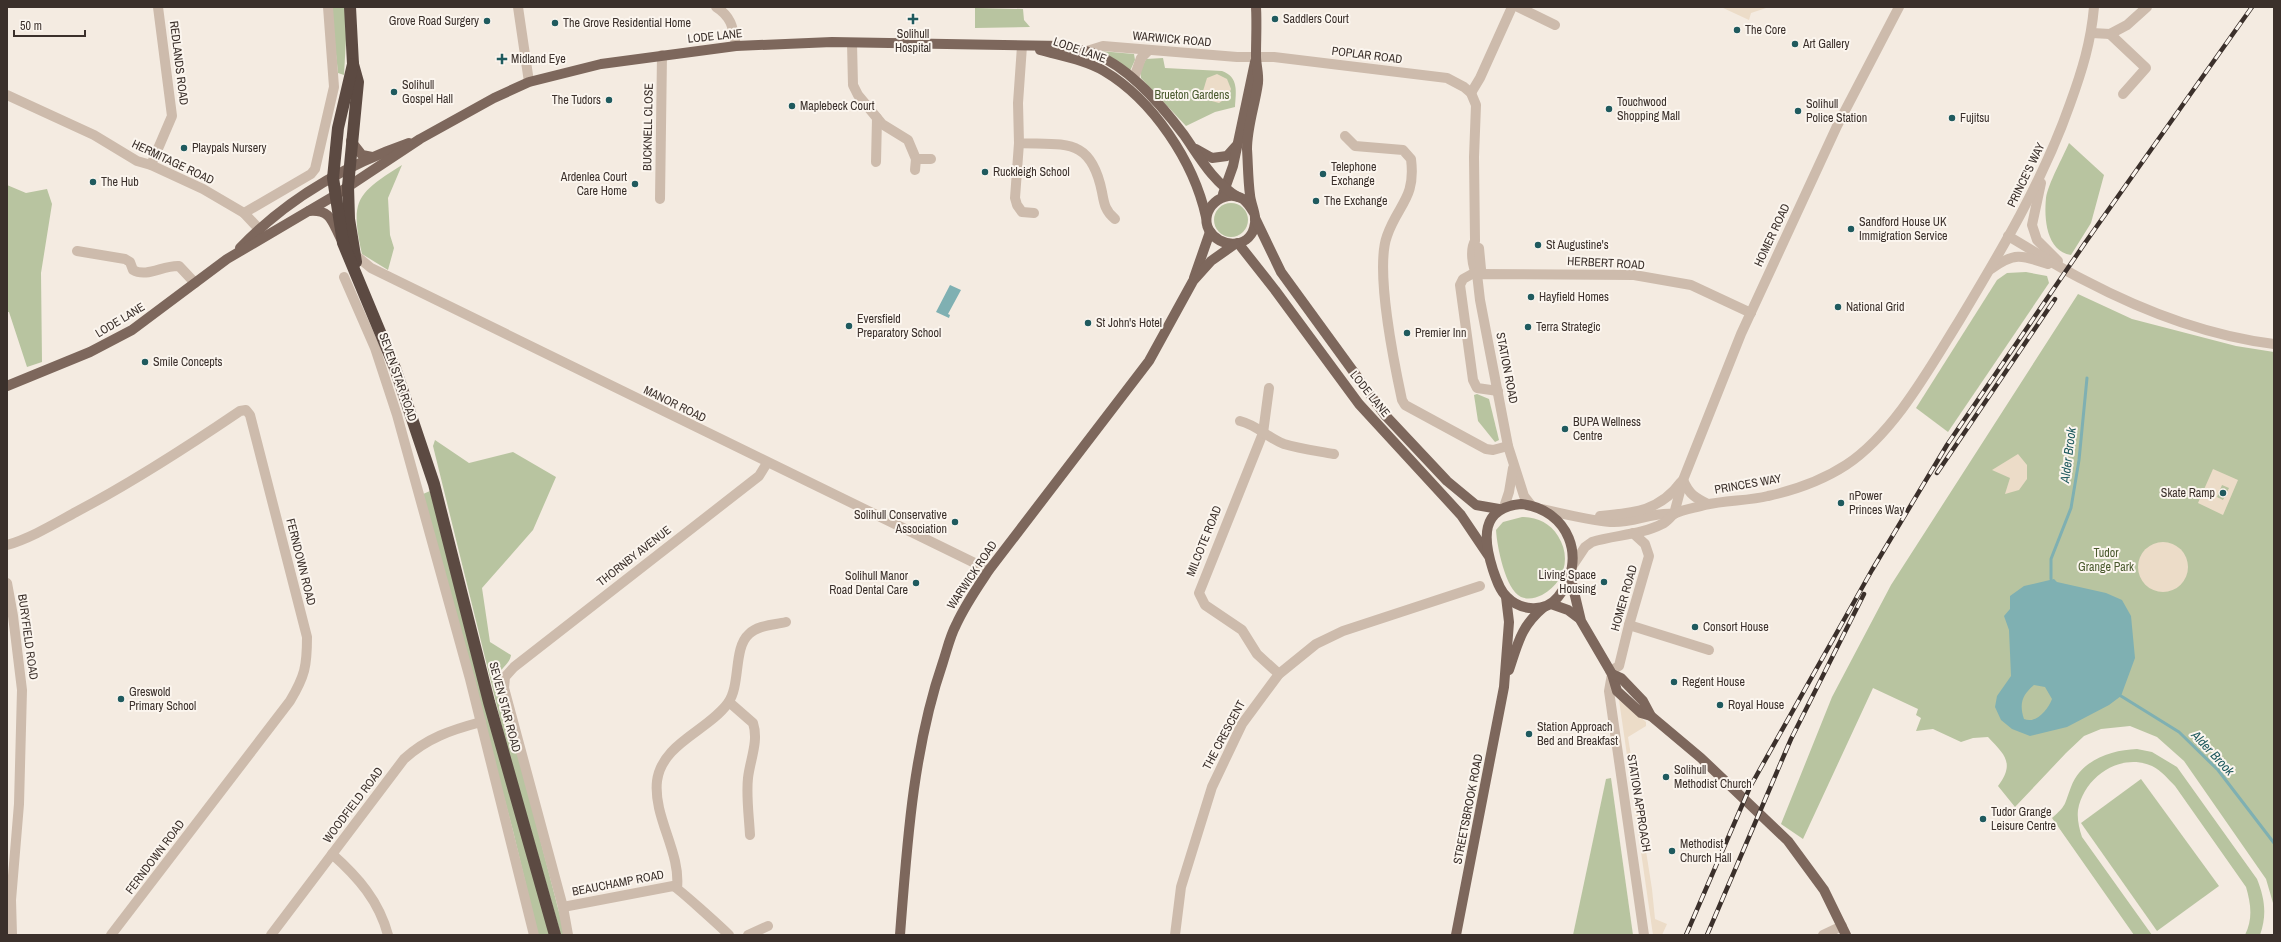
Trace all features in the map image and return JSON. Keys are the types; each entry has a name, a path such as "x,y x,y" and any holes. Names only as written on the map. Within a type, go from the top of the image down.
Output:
{"highway":[{"path":"350,7 353,64"},
{"name":"SEVEN STAR ROAD","path":"353,64 358,82 348,168 348,186 349,219 358,275"},
{"name":"SEVEN STAR ROAD","path":"353,64 338,128 332,178 343,243 358,275 395,368 434,484 489,702 555,935"}],"main road":[{"path":"1256,7 1256,56 1258,82 1247,147 1250,196 1255,216 1253,232 1248,238 1237,244 1223,243 1208,227 1210,208 1223,193 1238,144 1250,75 1256,56"},
{"name":"LODE LANE","path":"7,386 65,364 116,339 142,323 234,255 334,196 391,160 420,139 494,98 529,82 601,64 736,46 852,43 1062,46 1087,51 1109,61 1134,78 1187,141 1223,193"},
{"name":"LODE LANE","path":"1025,46 1103,70 1129,89 1158,121 1190,170 1208,227"},
{"name":"LODE LANE","path":"234,255 259,229 296,201 348,168 372,157 420,139"},
{"path":"351,141 362,155 372,157"},
{"path":"1187,141 1212,158 1227,156 1238,144"},
{"path":"1223,193 1238,196 1244,200 1255,216"},
{"path":"308,211 320,210 326,213 343,243"},
{"name":"LODE LANE","path":"1255,216 1281,272 1385,415 1447,481 1476,505 1501,508"},
{"name":"WARWICK ROAD","path":"900,935 912,808 929,709 955,626 966,604 989,570 1150,361 1193,281 1208,227"},
{"name":"LODE LANE","path":"1237,244 1275,290 1358,404 1461,515 1488,555"},
{"name":"WARWICK ROAD","path":"1193,281 1211,261 1237,244"},
{"path":"1581,621 1568,610 1548,605 1525,608 1506,597 1497,580 1488,555 1487,526 1501,508 1521,504 1536,507 1556,521 1565,531 1572,542 1571,570 1581,621 1611,673 1616,690 1641,713 1651,716 1701,758 1780,831 1824,890 1844,931"},
{"path":"1548,605 1563,590 1571,570"},
{"name":"STREETSBROOK ROAD","path":"1456,935 1504,687 1510,622 1506,597"},
{"name":"STREETSBROOK ROAD","path":"1504,687 1523,629 1530,618 1548,605"}],"street":[{"name":"REDLANDS ROAD","path":"151,165 172,116 158,7"},
{"path":"244,213 311,174 315,170 334,87 328,7"},
{"path":"518,7 529,82"},
{"path":"716,7 726,14 734,31 736,46"},
{"path":"1470,93 1480,78 1512,7"},
{"path":"1518,7 1555,25"},
{"name":"HOMER ROAD","path":"1674,514 1683,480 1709,412 1751,313 1837,126 1898,7"},
{"name":"PRINCE'S WAY","path":"1881,434 1904,404 1947,340 2008,236 2048,160 2087,57 2092,32 2094,7"},
{"path":"2092,32 2110,34 2127,25 2147,7"},
{"path":"2110,34 2146,68 2123,94"},
{"path":"852,43 853,85 858,95 882,124 908,140 916,159 915,170"},
{"path":"1025,46 1018,103 1019,143 1016,202 1022,212 1034,213"},
{"name":"WARWICK ROAD","path":"1087,51 1103,46 1237,57 1256,56"},
{"path":"1134,78 1140,58 1149,50"},
{"name":"BUCKNELL CLOSE","path":"660,199 662,55"},
{"name":"POPLAR ROAD","path":"1256,56 1447,78 1459,83 1470,93"},
{"name":"STATION ROAD","path":"1470,93 1477,111 1474,157 1475,241 1480,249 1481,268 1478,274 1480,300 1513,467 1524,496 1536,507"},
{"name":"HERMITAGE ROAD","path":"7,95 94,135 137,161 151,165 204,190 244,213 259,229"},
{"path":"876,162 877,118"},
{"path":"1345,136 1355,146 1403,150 1411,159 1412,184 1406,202 1387,236 1383,260 1393,355 1402,400 1405,405 1486,449 1493,450 1508,446"},
{"path":"1019,143 1067,145 1080,149 1090,158 1098,170 1108,213 1115,219"},
{"path":"916,159 931,159"},
{"path":"2048,160 2032,225 2037,240 2068,271"},
{"path":"2008,236 2104,290 2169,317 2210,331 2274,344"},
{"path":"77,251 121,258 130,262 133,270 143,274 170,266 179,266 195,283"},
{"name":"MANOR ROAD","path":"354,254 371,268 767,463 989,570"},
{"path":"1988,271 2004,260 2019,256 2068,271"},
{"path":"1478,274 1467,276 1460,285 1472,380 1477,388 1498,390"},
{"name":"HERBERT ROAD","path":"1478,274 1634,275 1691,285 1751,313"},
{"name":"SEVEN STAR ROAD","path":"344,277 374,348 398,415 481,722 534,935"},
{"name":"MILCOTE ROAD","path":"1269,388 1263,433 1199,593 1205,604 1242,630 1257,654 1279,674"},
{"name":"FERNDOWN ROAD","path":"7,545 59,521 104,497 186,447 240,411 246,410 250,415 307,636 307,661 302,681 286,707 111,935"},
{"path":"1240,421 1253,424 1263,433 1285,444 1334,454"},
{"name":"PRINCES WAY","path":"1536,507 1586,518 1613,522 1640,519 1658,513 1674,514 1708,504 1768,496 1812,483 1846,465 1862,453 1881,434"},
{"name":"THORNBY AVENUE","path":"514,667 759,476 767,463"},
{"name":"STATION ROAD","path":"1501,508 1509,492 1513,467"},
{"path":"1586,518 1627,514 1650,508 1671,495 1683,480 1688,492 1695,498 1708,504"},
{"path":"419,489 434,484"},
{"name":"PRINCES WAY","path":"1571,570 1585,547 1592,542 1633,533 1662,524 1674,514"},
{"name":"HOMER ROAD","path":"1611,673 1619,666 1628,625 1649,556 1645,544 1633,533"},
{"name":"BURYFIELD ROAD","path":"7,583 14,616 22,690 19,804 11,900 12,935"},
{"name":"THE CRESCENT","path":"1176,935 1181,887 1212,787 1242,724 1279,674 1316,644 1343,630 1480,586"},
{"path":"750,835 748,779 756,735 755,727 753,722 729,702 742,648 749,634 758,628 786,622"},
{"path":"1628,625 1709,650"},
{"name":"SEVEN STAR ROAD","path":"514,667 505,677 504,688 563,907 568,935"},
{"name":"STATION APPROACH","path":"1611,673 1610,698 1644,935"},
{"name":"BEAUCHAMP ROAD","path":"729,702 669,754 658,772 656,794 676,867 678,888 689,901 729,935"},
{"name":"WOODFIELD ROAD","path":"271,935 404,759 415,749 433,738 451,730 481,722"},
{"path":"332,854 357,877 373,899 388,935"},
{"name":"BEAUCHAMP ROAD","path":"563,907 668,886 678,888"},
{"path":"748,935 768,926"},
{"path":"1823,935 1844,931"}],"green space":[{"path":"331,7 345,7 347,21 344,75 338,73"},
{"path":"975,8 1023,9 1024,20 1030,27 975,28"},
{"path":"1100,51 1134,54 1135,60 1130,71 1098,53"},
{"name":"Brueton Gardens","path":"1163,58 1165,68 1222,71 1227,74 1234,81 1236,91 1235,107 1215,112 1186,126 1141,78 1140,71 1146,59"},
{"path":"2069,143 2104,175 2091,223 2071,255 2056,247 2052,240 2046,224 2045,206 2047,192"},
{"path":"402,165 388,198 390,235 394,248 388,270 362,254 358,236 357,210 360,200 366,192"},
{"path":"7,185 26,193 47,189 52,204 41,273 42,362 27,367 9,312 7,312"},
{"path":"1228,203 1234,203 1243,208 1247,214 1247,226 1243,232 1234,237 1228,237 1219,232 1214,223 1214,217 1219,208"},
{"path":"2026,272 2047,276 2049,283 1948,432 1916,408 1997,280 2007,273"},
{"name":"Tudor Grange Park","path":"2078,294 2132,319 2236,346 2274,352 2273,903 2266,879 2184,761 2157,737 2130,726 2101,729 2084,736 2015,807 1998,786 2006,771 2006,760 2003,754 1988,737 1973,738 1961,742 1933,729 1916,731 1921,718 1916,715 1918,709 1873,688 1803,839 1781,824 1832,697 1891,585"},
{"path":"1477,394 1489,399 1499,440 1495,442 1478,421 1474,395"},
{"path":"435,440 469,463 513,452 556,477 533,530 482,588 490,642 511,655 497,679 498,691 509,719 565,935 561,935 506,743 433,446"},
{"path":"430,491 550,935 538,935 513,831 423,494"},
{"path":"1522,517 1533,518 1543,522 1555,531 1562,544 1565,561 1564,569 1556,584 1542,595 1532,598 1521,597 1510,585 1500,556 1496,530 1503,522"},
{"path":"2137,749 2152,752 2177,767 2257,879 2262,893 2264,907 2264,921 2260,935 2245,935 2248,929 2250,917 2249,899 2246,887 2175,786 2156,768 2140,763 2128,762 2105,770 2088,787 2078,810 2078,824 2082,837 2152,935 2134,935 2052,818 2064,804 2076,778 2089,763 2107,754"},
{"path":"1611,778 1633,935 1573,935 1606,779"},
{"path":"2141,779 2219,886 2157,931 2081,823"}],"shaded area":[{"path":"1721,7 1769,7 1751,13 1749,20"},
{"path":"1217,74 1227,79 1231,89 1228,97 1219,103 1208,100 1203,91 1207,78"},
{"path":"2018,454 2027,465 2027,479 2019,490 2005,494 2010,478 1992,470"},
{"path":"2213,469 2238,480 2223,515 2198,503","holes":["2222,485 2229,488 2223,500 2217,497"]},
{"path":"2158,542 2168,542 2181,549 2188,562 2188,572 2181,585 2168,592 2158,592 2149,588 2142,581 2138,572 2138,562 2142,553 2149,546"},
{"path":"1619,700 1622,700 1646,722 1646,726 1628,737 1652,889 1655,919 1667,924 1662,935 1653,935"}],"water":[{"path":"950,285 961,290 948,314 950,315 949,318 936,312"},
{"path":"2054,579 2057,582 2106,593 2122,600 2131,616 2135,658 2121,696 2109,705 2067,727 2030,736 2012,729 2001,720 1995,707 1997,696 2011,676 2009,630 2004,616 2010,609 2010,596 2024,586","holes":["2034,685 2045,687 2052,699 2048,707 2037,718 2033,720 2024,719 2022,709 2024,696"]}],"waterway":[{"name":"Alder Brook","path":"2051,579 2051,559 2071,508 2079,460 2087,378"},
{"name":"Alder Brook","path":"2121,696 2179,732 2218,770 2274,843"}],"railway":[{"path":"1686,935 1750,787 1872,570 1947,445 2085,243 2252,7"},
{"path":"1937,473 2055,299"},
{"path":"1707,935 1791,739 1864,594"}],"place":[{"name":"Solihull Hospital","path":"913,19"},
{"name":"Saddlers Court","path":"1275,19"},
{"name":"Grove Road Surgery","path":"487,21"},
{"name":"The Grove Residential Home","path":"555,23"},
{"name":"The Core","path":"1737,30"},
{"name":"Art Gallery","path":"1795,44"},
{"name":"Midland Eye","path":"502,59"},
{"name":"Solihull Gospel Hall","path":"394,92"},
{"name":"The Tudors","path":"609,100"},
{"name":"Maplebeck Court","path":"792,106"},
{"name":"Touchwood Shopping Mall","path":"1609,109"},
{"name":"Solihull Police Station","path":"1798,111"},
{"name":"Fujitsu","path":"1952,118"},
{"name":"Playpals Nursery","path":"184,148"},
{"name":"Ruckleigh School","path":"985,172"},
{"name":"Telephone Exchange","path":"1323,174"},
{"name":"The Hub","path":"93,182"},
{"name":"Ardenlea Court Care Home","path":"635,184"},
{"name":"The Exchange","path":"1316,201"},
{"name":"Sandford House UK Immigration Service","path":"1851,229"},
{"name":"St Augustine's","path":"1538,245"},
{"name":"Hayfield Homes","path":"1531,297"},
{"name":"National Grid","path":"1838,307"},
{"name":"St John's Hotel","path":"1088,323"},
{"name":"Eversfield Preparatory School","path":"849,326"},
{"name":"Terra Strategic","path":"1528,327"},
{"name":"Premier Inn","path":"1407,333"},
{"name":"Smile Concepts","path":"145,362"},
{"name":"BUPA Wellness Centre","path":"1565,429"},
{"name":"Skate Ramp","path":"2223,493"},
{"name":"nPower Princes Way","path":"1841,503"},
{"name":"Solihull Conservative Association","path":"955,522"},
{"name":"Living Space Housing","path":"1604,582"},
{"name":"Solihull Manor Road Dental Care","path":"916,583"},
{"name":"Consort House","path":"1695,627"},
{"name":"Regent House","path":"1674,682"},
{"name":"Greswold Primary School","path":"121,699"},
{"name":"Royal House","path":"1720,705"},
{"name":"Station Approach Bed and Breakfast","path":"1529,734"},
{"name":"Solihull Methodist Church","path":"1666,777"},
{"name":"Tudor Grange Leisure Centre","path":"1983,819"},
{"name":"Methodist Church Hall","path":"1672,851"}]}
